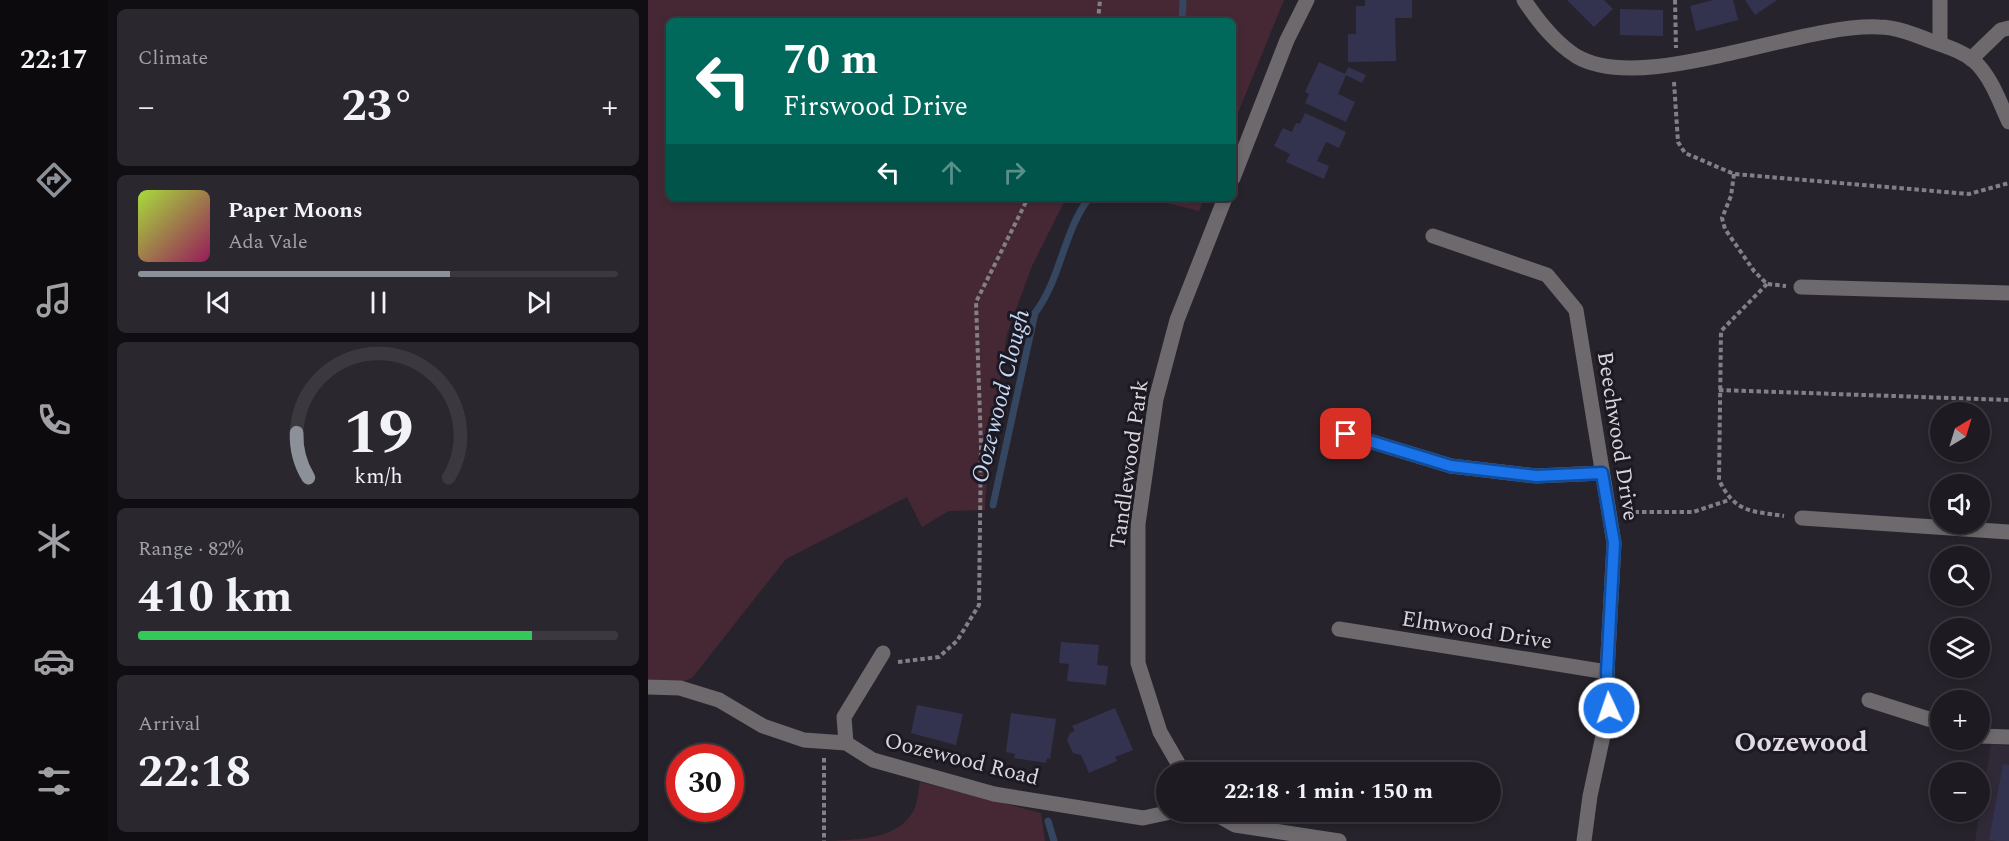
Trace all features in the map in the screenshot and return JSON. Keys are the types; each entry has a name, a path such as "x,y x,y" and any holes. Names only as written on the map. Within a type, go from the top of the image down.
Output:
{"street":[{"path":"1236,170 1287,40 1307,0"},
{"path":"1524,0 1541,26 1577,56 1618,69 1673,64 1832,32 1880,27 1940,44 1971,59 1992,86 2009,122"},
{"path":"1940,0 1940,44"},
{"path":"1971,59 1994,36 2009,28"},
{"name":"Tandlewood Park","path":"1176,762 1160,732 1138,663 1138,524 1159,388 1177,320 1224,201"},
{"name":"Beechwood Drive","path":"1433,236 1547,275 1576,310 1614,543 1607,672 1609,708 1590,796 1584,841"},
{"path":"1801,287 2009,293"},
{"path":"1346,434 1451,466 1536,476 1602,473"},
{"path":"1802,518 2009,532"},
{"name":"Elmwood Drive","path":"1339,629 1607,672"},
{"path":"846,743 844,717 880,658"},
{"name":"Oozewood Road","path":"648,687 680,688 719,700 763,726 804,740 846,743 873,760 994,794 1143,818 1156,815"},
{"path":"1869,700 1930,719"},
{"path":"1990,736 2009,737"},
{"path":"1230,822 1235,825 1339,841"}],"path":[{"path":"1098,18 1100,0"},
{"path":"1675,0 1676,50 1673,64 1678,142 1685,153 1734,174 1969,194 2009,183"},
{"path":"1734,174 1731,196 1722,218 1725,229 1754,271 1767,284 1801,287"},
{"path":"880,658 912,662 939,657 957,641 980,605 981,445 976,302 1026,201"},
{"path":"1767,284 1721,331 1719,480 1729,500 1751,511 1802,518"},
{"path":"1719,390 2009,400"},
{"path":"1608,510 1654,513 1693,512 1729,500"},
{"path":"824,742 824,841"}],"shaded area":[{"path":"648,0 1284,0 1236,118 1236,18 666,18 666,201 1064,201 1032,266 1007,334 988,460 985,510 949,511 922,527 907,497 786,559 692,678 681,682 648,679"},
{"path":"1158,201 1203,201 1199,211"},
{"path":"1991,744 2009,746 2009,841 1975,841 1978,822 1990,822 1990,762 1988,762"},
{"path":"920,782 1041,813 1045,841 830,841 877,836 898,827 914,810"}],"building":[{"path":"1365,0 1412,0 1412,18 1395,18 1396,61 1348,62 1348,34 1356,34 1356,6 1365,6"},
{"path":"1567,0 1604,0 1613,9 1594,27"},
{"path":"1713,0 1733,0 1738,20 1696,31 1690,6"},
{"path":"1745,0 1777,0 1755,15"},
{"path":"1620,9 1663,10 1663,36 1620,35"},
{"path":"1319,62 1345,74 1348,67 1366,75 1362,83 1346,75 1338,94 1355,102 1346,122 1305,103 1309,94 1305,92"},
{"path":"1305,113 1346,132 1339,148 1326,142 1317,161 1329,166 1324,179 1286,162 1290,154 1274,146 1283,128 1292,132 1296,123 1300,124"},
{"path":"1061,642 1099,645 1097,665 1108,666 1106,685 1067,681 1069,664 1059,663"},
{"path":"917,705 963,714 956,745 911,733"},
{"path":"1115,708 1133,750 1115,757 1117,761 1089,773 1081,755 1073,753 1067,740 1070,733 1075,731 1072,726"},
{"path":"1011,713 1056,719 1050,759 1047,758 1046,763 1014,758 1015,754 1006,752"},
{"path":"2003,764 2009,765 2009,841 1989,840"}],"waterway":[{"name":"Oozewood Clough","path":"1182,18 1183,0"},
{"name":"Oozewood Clough","path":"993,505 1035,313 1051,285 1073,226 1087,201"},
{"name":"Oozewood Clough","path":"1048,821 1054,841"}],"district":[{"name":"Oozewood","path":"1801,741"}],"route":[{"path":"1346,434 1451,466 1536,476 1602,473 1614,543 1607,672 1609,708"}]}
